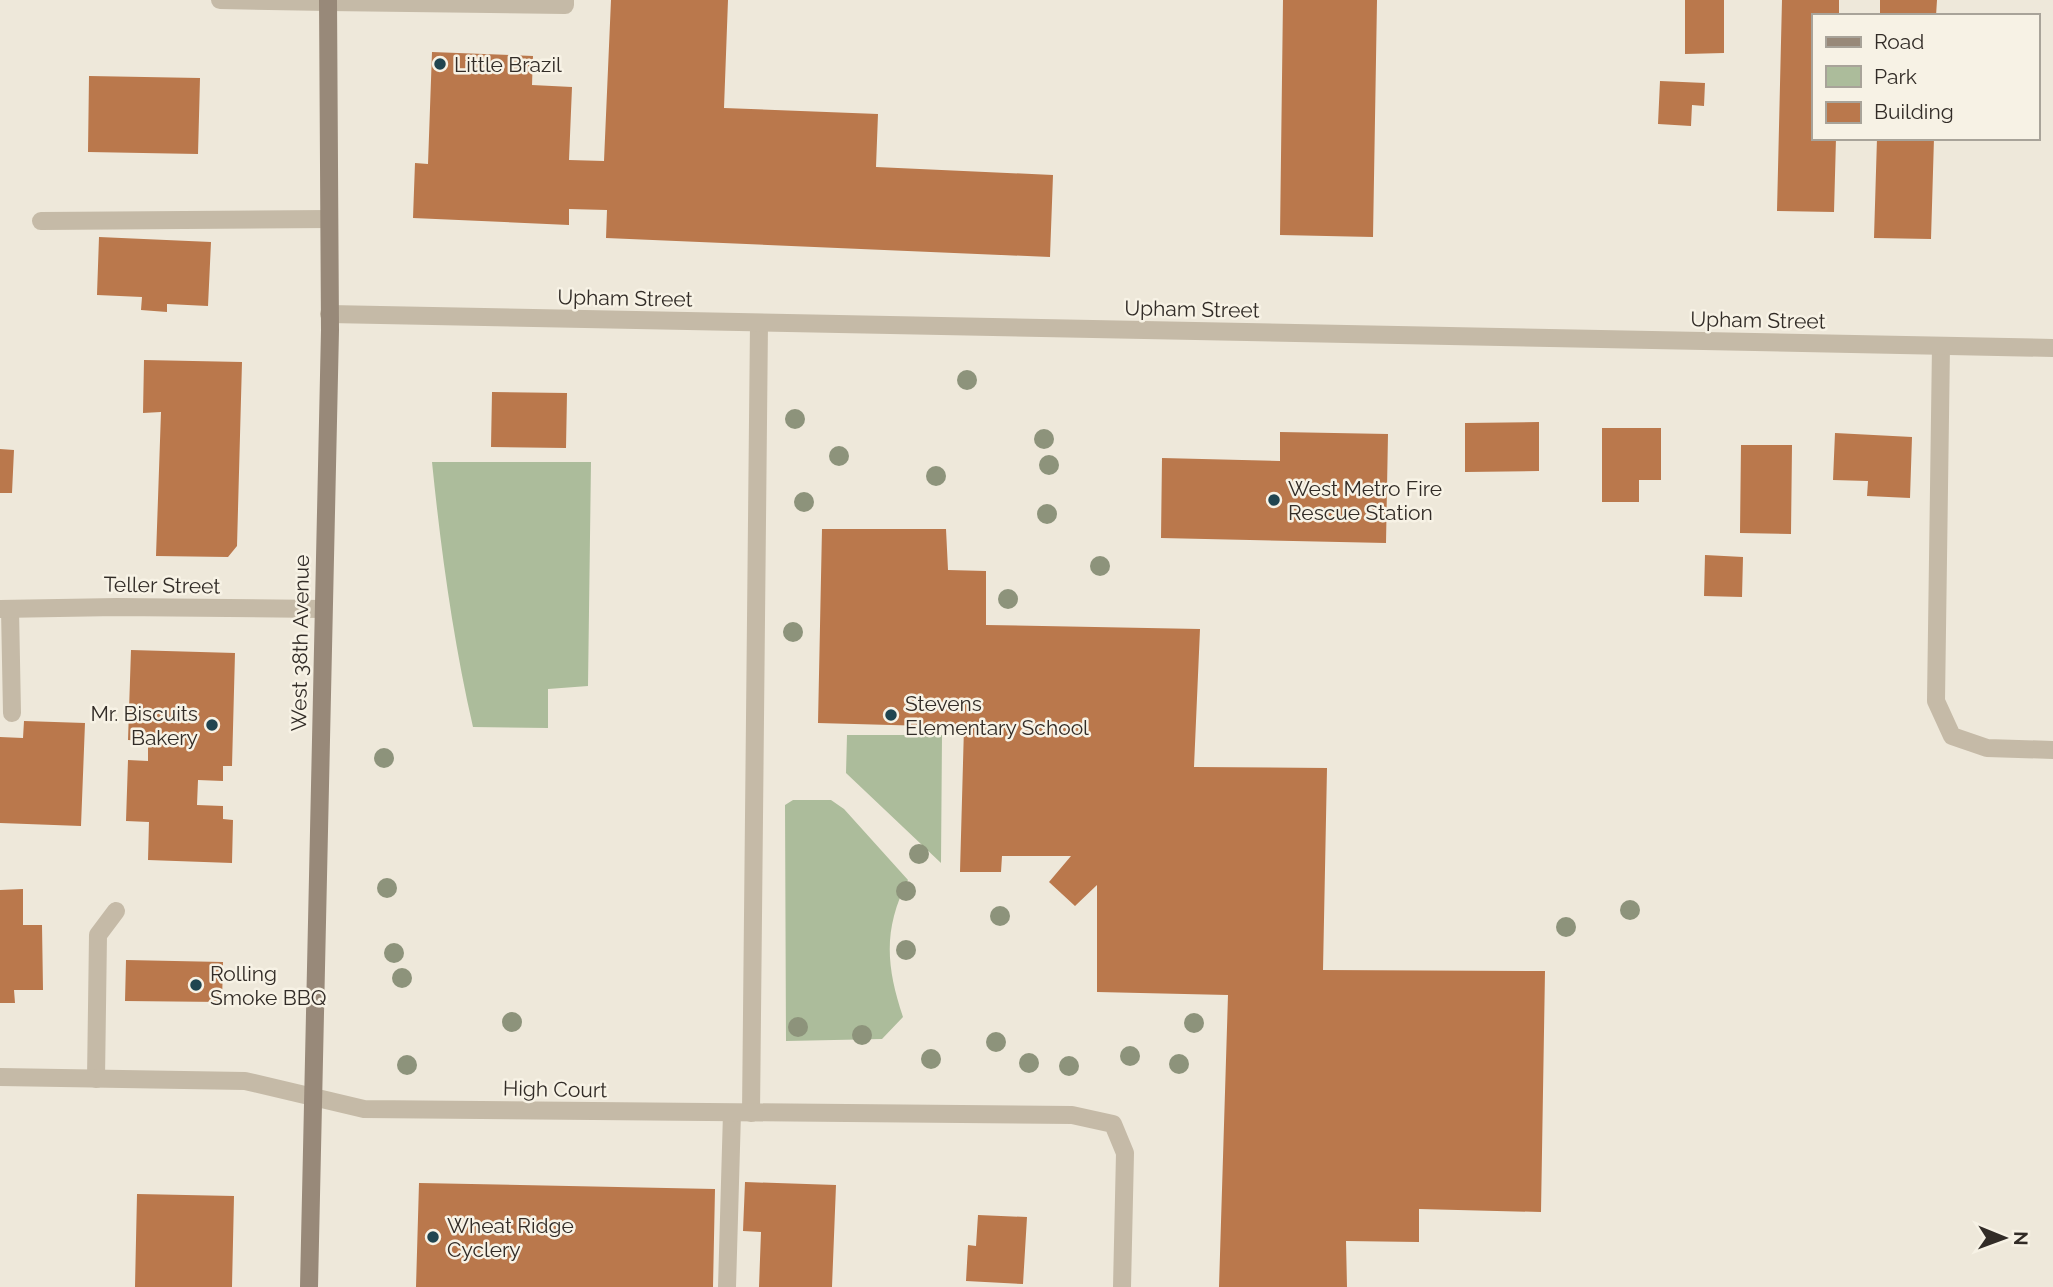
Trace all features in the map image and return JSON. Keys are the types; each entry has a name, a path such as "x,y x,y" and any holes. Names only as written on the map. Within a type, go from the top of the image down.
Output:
{"main road":[{"name":"West 38th Avenue","path":"309,1287 329,314 328,1"}],"street":[{"path":"220,0 565,5 565,0"},
{"path":"41,221 329,219"},
{"name":"Upham Street","path":"329,314 2053,348"},
{"path":"751,1113 759,323"},
{"path":"1941,346 1936,701 1952,736 1987,748 2053,750"},
{"path":"5,609 12,713"},
{"name":"Teller Street","path":"5,609 323,609"},
{"path":"96,1079 98,935 116,911"},
{"name":"High Court","path":"0,1077 245,1081 364,1109 1072,1115 1112,1124 1125,1153 1122,1287"},
{"path":"727,1287 732,1114"}],"green space":[{"path":"432,462 591,462 588,686 548,689 548,728 473,727 448,595"},
{"path":"847,735 942,735 941,863 846,773"},
{"path":"793,800 831,800 844,809 908,880 894,915 890,948 893,981 903,1017 882,1039 786,1041 785,805"}],"building":[{"path":"611,0 728,0 724,108 878,114 876,167 1053,175 1050,257 606,238 607,210 569,209 569,225 413,218 415,163 428,164 432,52 533,56 532,85 572,87 569,160 604,161"},
{"path":"1283,0 1377,0 1373,237 1280,235"},
{"path":"1685,0 1724,0 1724,53 1685,54"},
{"path":"1782,0 1839,0 1839,14 1812,14 1812,140 1836,140 1834,212 1777,211"},
{"path":"1880,0 1937,0 1936,14 1880,14"},
{"path":"89,76 200,78 198,154 88,152"},
{"path":"1660,81 1705,83 1704,106 1692,105 1691,126 1658,124"},
{"path":"1877,140 1934,140 1931,239 1874,238"},
{"path":"99,237 211,242 208,306 167,304 167,312 141,310 142,297 97,295"},
{"path":"144,360 242,362 237,546 228,557 156,556 161,412 143,413"},
{"path":"492,392 567,393 566,448 491,447"},
{"path":"1539,422 1539,471 1465,472 1465,423"},
{"path":"1602,428 1661,428 1661,480 1639,480 1639,502 1602,502"},
{"name":"West Metro Fire Rescue Station","path":"1280,432 1388,434 1386,543 1161,538 1162,458 1280,461"},
{"path":"1835,433 1912,437 1910,498 1867,496 1868,481 1833,480"},
{"path":"1741,445 1792,445 1791,534 1740,533"},
{"path":"0,449 14,450 12,493 0,493"},
{"path":"822,529 946,529 948,570 986,571 986,625 1200,629 1194,767 1327,768 1323,970 1545,971 1541,1212 1419,1209 1419,1242 1346,1241 1347,1287 1219,1287 1228,995 1097,992 1097,885 1075,906 1049,882 1071,856 1002,856 1001,872 960,872 964,727 818,723"},
{"path":"1705,555 1743,557 1742,597 1704,596"},
{"path":"131,650 235,653 232,766 223,766 223,781 198,780 197,805 223,806 223,819 233,820 232,863 148,860 149,822 126,821 128,760 148,761 148,741 128,740"},
{"path":"24,721 85,723 81,826 0,823 0,737 23,738"},
{"path":"23,889 23,925 42,925 43,990 14,990 15,1003 0,1003 0,890"},
{"path":"126,960 223,962 222,1002 125,1001"},
{"path":"745,1182 836,1185 832,1287 759,1287 761,1232 743,1231"},
{"path":"419,1183 715,1189 713,1287 416,1287"},
{"path":"137,1194 234,1196 232,1287 135,1287"},
{"path":"978,1215 1027,1217 1023,1284 966,1281 968,1245 976,1246"}],"place":[{"name":"Little Brazil","path":"440,64"},
{"name":"West Metro Fire Rescue Station","path":"1274,500"},
{"name":"Stevens Elementary School","path":"891,715"},
{"name":"Mr. Biscuits Bakery","path":"212,725"},
{"name":"Rolling Smoke BBQ","path":"196,985"},
{"name":"Wheat Ridge Cyclery","path":"433,1237"}]}
